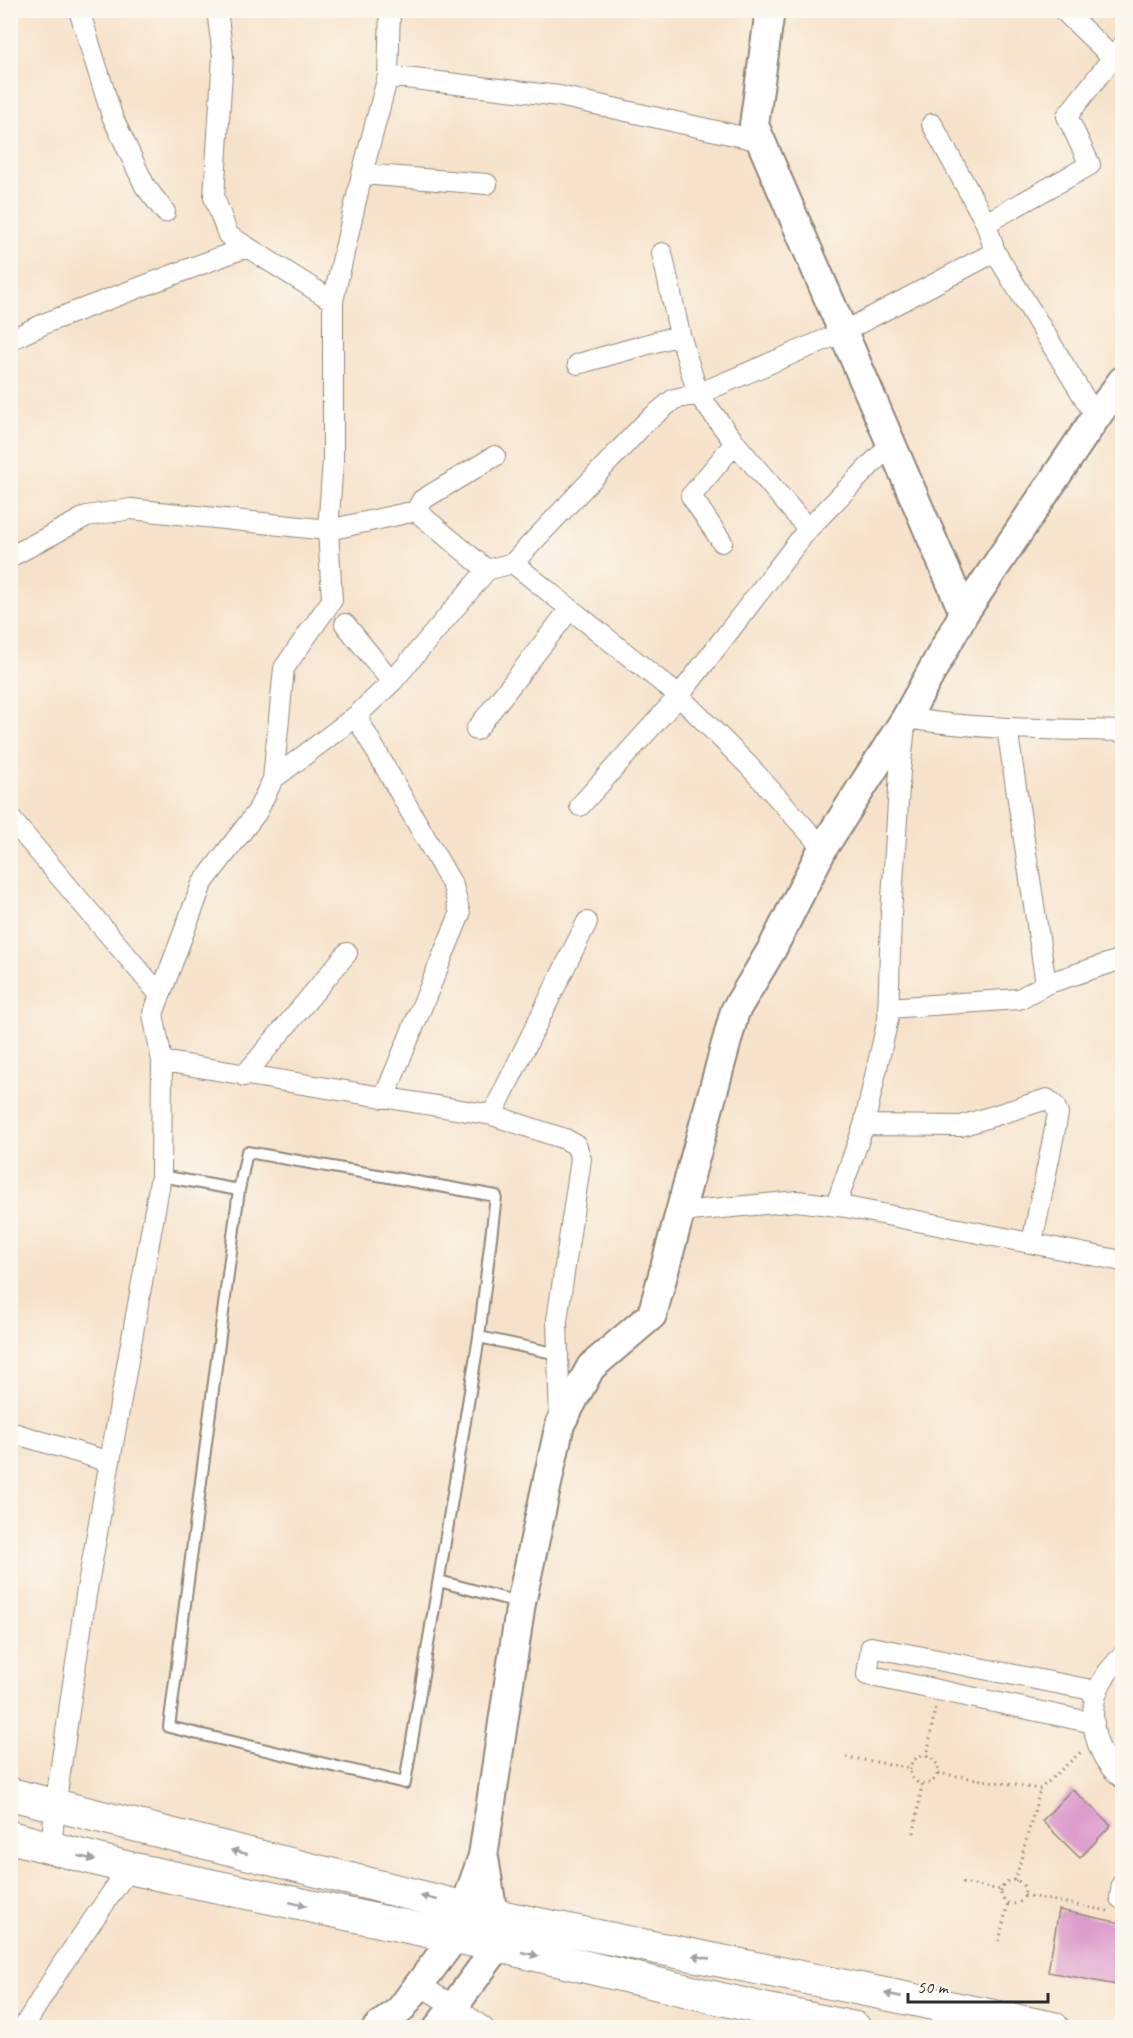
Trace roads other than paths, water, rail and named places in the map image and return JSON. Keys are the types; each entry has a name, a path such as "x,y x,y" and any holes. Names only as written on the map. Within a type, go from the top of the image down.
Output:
{"main road":[{"path":"10,1794 480,1911 1053,2028"},
{"path":"10,1837 129,1868 498,1946 768,2010 855,2028"}],"street":[{"path":"79,10 112,116 145,186 165,212"},
{"path":"217,10 223,56 214,197 228,235 333,301"},
{"path":"51,1849 86,1595 161,1176 162,1061 153,1014 202,884 256,812 273,779 284,668 332,600 328,530 333,460 333,301 362,174 388,76 390,10"},
{"path":"770,10 754,125 964,613"},
{"path":"986,223 1090,165 1067,116 1118,52 1063,10"},
{"path":"388,76 559,96 761,141"},
{"path":"560,1425 591,1367 652,1314 735,1011 772,949 823,848 906,718 964,613 1112,403 994,252 986,223 933,124"},
{"path":"362,174 487,184"},
{"path":"10,340 48,322 247,247"},
{"path":"273,779 356,716 393,682 488,570 513,563 646,422 674,399 698,394 843,332 994,252"},
{"path":"662,253 681,335 698,394 735,443 808,529"},
{"path":"578,364 681,335"},
{"path":"723,542 692,496 735,443"},
{"path":"580,806 679,696 808,529 891,444"},
{"path":"10,557 87,516 131,509 328,530 416,511 422,500 495,456"},
{"path":"416,511 488,570"},
{"path":"513,563 679,696 748,765 823,848"},
{"path":"476,730 570,609"},
{"path":"345,624 393,682"},
{"path":"356,716 453,886 460,914 384,1098"},
{"path":"906,718 934,723 1007,728 1122,730"},
{"path":"836,1206 864,1125 888,1019 891,915 900,771 906,718"},
{"path":"1007,728 1046,984"},
{"path":"10,818 160,995"},
{"path":"492,1115 587,922"},
{"path":"244,1076 347,953"},
{"path":"888,1008 1019,999 1046,984 1122,959"},
{"path":"162,1061 492,1115 565,1139 576,1145 581,1159 556,1320 560,1425 521,1603 483,1856 480,1911 498,1946 446,2017"},
{"path":"864,1125 961,1126 1047,1099 1055,1106 1058,1114 1032,1243"},
{"path":"680,1212 797,1201 836,1206 1122,1261"},
{"path":"10,1432 110,1461"},
{"path":"1095,1731 939,1690 867,1675 871,1647 1097,1691"},
{"path":"1122,1656 1108,1671 1097,1691 1093,1713 1095,1731 1103,1756 1122,1778"},
{"path":"23,2028 61,1966 129,1868"},
{"path":"377,2028 400,2010 454,1938 480,1911"},
{"path":"419,1985 446,2017 484,2028"}],"lane":[{"path":"247,1152 496,1196 479,1337 405,1783 169,1726 240,1190 247,1152"},
{"path":"161,1176 240,1190"},
{"path":"479,1337 558,1354"},
{"path":"439,1581 521,1603"}]}
